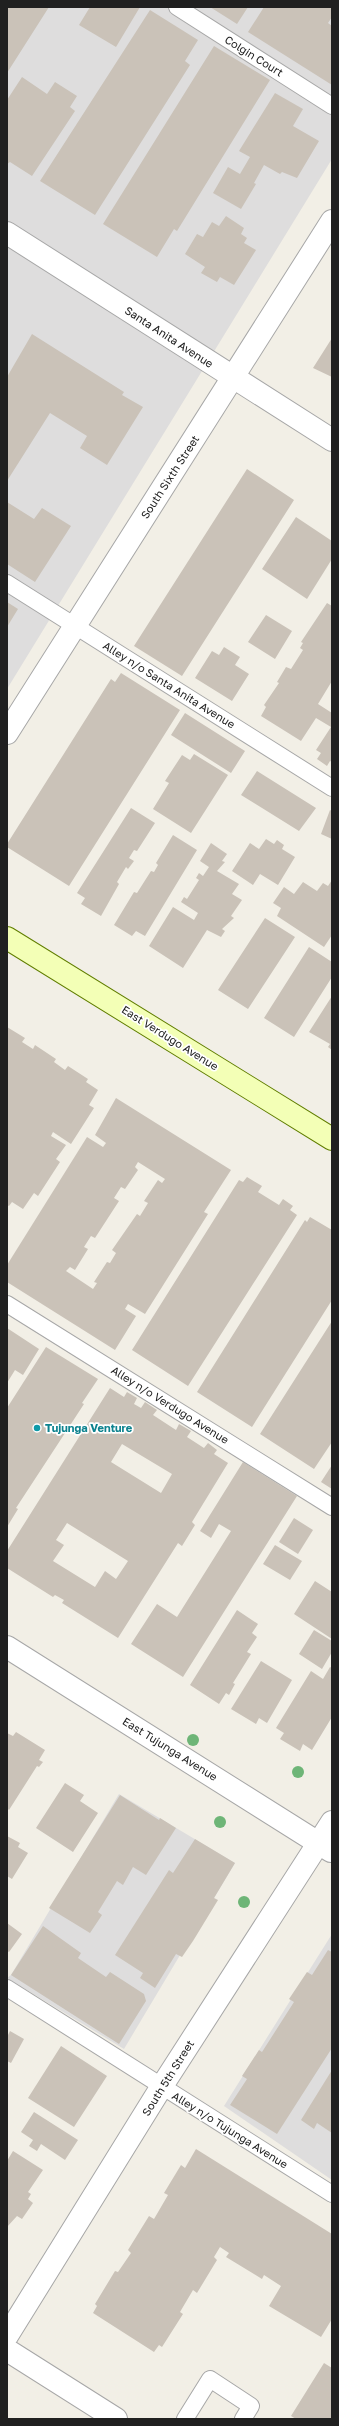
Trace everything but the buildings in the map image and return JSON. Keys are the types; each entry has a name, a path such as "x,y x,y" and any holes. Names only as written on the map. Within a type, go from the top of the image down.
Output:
{"street":[{"name":"South Sixth Street","path":"7,733 332,221"},
{"name":"Santa Anita Avenue","path":"7,233 232,378 332,440"},
{"name":"East Verdugo Avenue","path":"7,938 332,1139"},
{"name":"East Tujunga Avenue","path":"7,1647 326,1847"},
{"name":"South 5th Street","path":"7,2336 162,2086 326,1847 332,1822"},
{"path":"7,2350 116,2419"}],"lane":[{"name":"Colgin Court","path":"177,7 332,106"},
{"name":"Alley n/o Santa Anita Avenue","path":"7,583 332,788"},
{"name":"Alley n/o Verdugo Avenue","path":"7,1304 332,1507"},
{"name":"Alley n/o Tujunga Avenue","path":"7,1988 332,2194"},
{"path":"185,2419 210,2379 251,2406 243,2419"}],"shaded area":[{"path":"7,7 332,7 332,159 7,689"},
{"path":"119,1794 235,1863 124,2049 7,1978 11,1975"},
{"path":"332,1934 332,2180 224,2106"}],"place":[{"name":"Tujunga Venture","path":"37,1428"}]}
